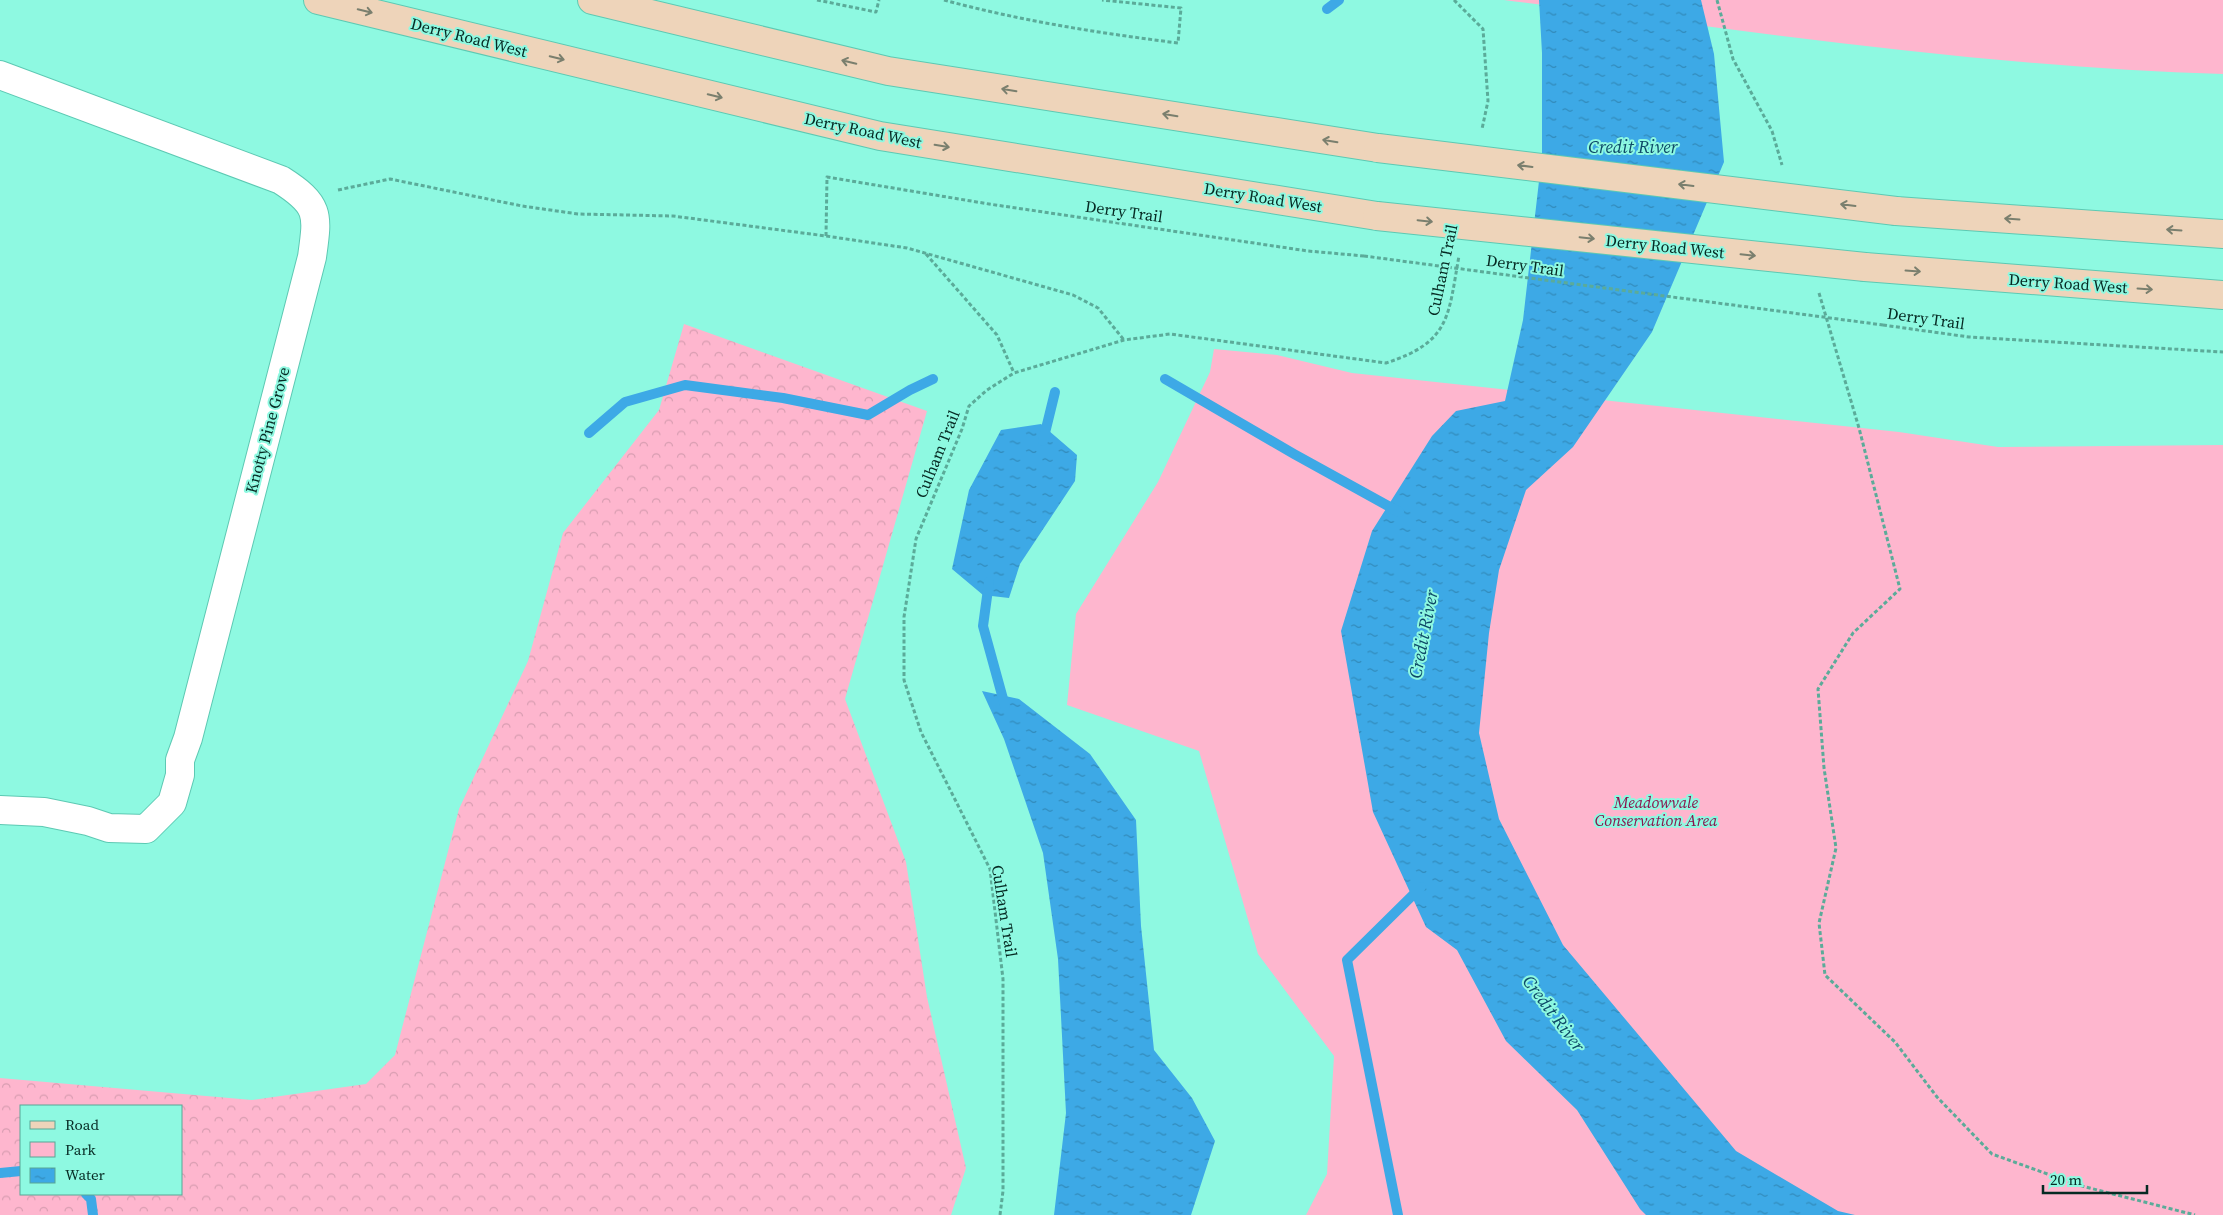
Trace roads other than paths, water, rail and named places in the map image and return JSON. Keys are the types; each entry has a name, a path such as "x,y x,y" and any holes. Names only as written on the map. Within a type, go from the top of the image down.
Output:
{"main road":[{"name":"Derry Road West","path":"318,0 880,136 1376,216 1865,267 2223,295"},
{"path":"592,0 888,71 1378,148 1896,210 2223,234"}],"street":[{"name":"Knotty Pine Grove","path":"0,75 281,180 306,198 316,217 312,257 188,738 180,760 180,774 172,803 146,829 109,828 88,820 44,812 0,810"}],"water":[{"name":"Credit River","path":"1539,0 1701,0 1714,54 1724,162 1652,332 1573,447 1526,490 1499,570 1489,633 1479,733 1499,819 1563,945 1736,1151 1838,1211 1855,1215 1646,1215 1640,1209 1577,1110 1506,1041 1457,950 1426,927 1373,812 1341,631 1372,531 1432,436 1456,411 1505,401 1523,320 1542,155 1542,53"},
{"path":"1041,424 1077,455 1075,481 1020,564 1009,598 983,595 952,569 969,490 1001,430"},
{"path":"982,691 1019,699 1090,754 1136,820 1141,926 1154,1050 1192,1098 1215,1141 1191,1215 1054,1215 1066,1113 1058,959 1043,853 1004,739"}],"waterway":[{"path":"1327,9 1339,0"},
{"path":"589,433 625,402 685,385 783,398 868,415 910,390 933,379"},
{"path":"1165,379 1399,512"},
{"path":"1043,441 1055,392"},
{"path":"989,582 983,626 1005,706"},
{"path":"1398,1215 1347,960 1421,887"},
{"path":"0,1173 20,1171"},
{"path":"87,1195 91,1199 93,1215"}],"park label":[{"name":"Meadowvale Conservation Area","path":"1656,811"}]}
